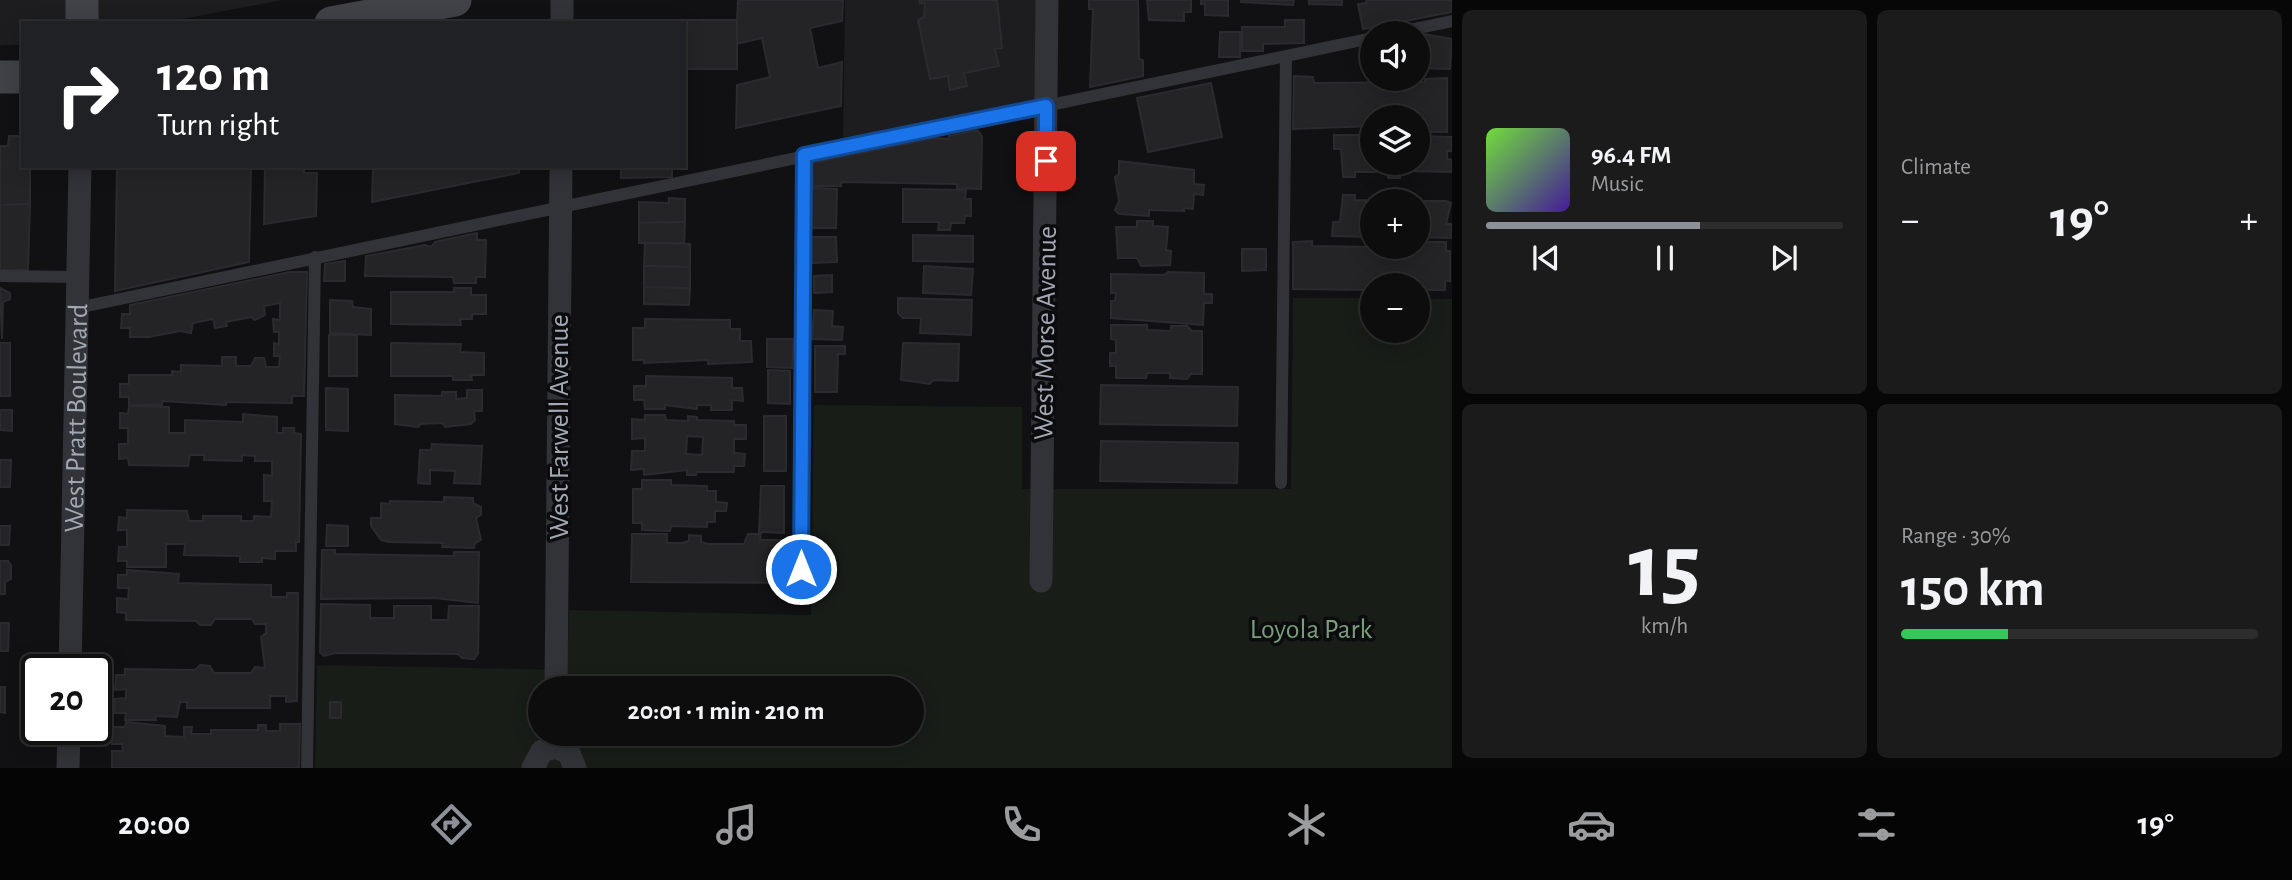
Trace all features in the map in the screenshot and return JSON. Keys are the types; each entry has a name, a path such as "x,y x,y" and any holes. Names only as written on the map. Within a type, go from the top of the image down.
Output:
{"main road":[{"path":"82,0 82,21"},
{"path":"342,21 455,0"},
{"path":"0,77 21,77"}],"street":[{"path":"562,0 562,21"},
{"name":"West Morse Avenue","path":"1041,581 1047,0"},
{"name":"West Pratt Boulevard","path":"70,654 80,168"},
{"name":"West Farwell Avenue","path":"556,676 561,168"},
{"path":"68,768 69,745"},
{"path":"533,768 542,751 548,746"},
{"path":"562,746 569,753 575,768"}],"lane":[{"path":"1430,26 1452,21"},
{"path":"77,307 1360,41"},
{"path":"1281,484 1286,57"},
{"path":"801,597 804,155"},
{"path":"307,768 315,257"},
{"path":"0,276 78,277"}],"shaded area":[{"path":"0,0 283,0 172,21 21,21 21,45 0,45"},
{"path":"845,0 1041,0 1040,99 843,140"}],"green space":[{"name":"Loyola Park","path":"1293,298 1360,298 1360,343 1430,343 1430,299 1452,299 1452,768 315,768 317,665 567,670 569,610 811,615 814,405 1022,407 1022,489 1291,489"}],"building":[{"path":"738,0 843,0 842,21 810,28 818,68 842,62 841,106 736,128 737,85 770,77 762,38 736,44"},
{"path":"919,0 997,0 1002,48 995,49 999,66 964,73 967,86 950,90 948,76 930,79 918,20 924,17 925,2 920,4"},
{"path":"1089,0 1138,0 1139,59 1143,60 1143,76 1090,87 1093,9 1089,9"},
{"path":"1147,0 1191,0 1191,12 1184,12 1184,21 1149,20"},
{"path":"1201,0 1228,0 1228,16 1205,15 1205,4 1201,4"},
{"path":"1241,0 1294,0 1293,5"},
{"path":"1309,0 1342,0 1342,5 1309,4"},
{"path":"1366,0 1452,0 1452,12 1405,21 1361,21 1358,4 1367,3"},
{"path":"737,20 737,69 686,69 686,21 681,21"},
{"path":"1285,20 1304,20 1304,43 1263,44 1263,51 1242,51 1242,27 1285,27"},
{"path":"1220,32 1240,32 1240,57 1219,57"},
{"path":"1430,35 1452,39 1450,69 1430,68"},
{"path":"1294,76 1313,77 1314,83 1360,83 1360,91 1430,91 1430,79 1447,78 1447,132 1430,132 1430,105 1360,105 1360,126 1293,129"},
{"path":"1211,83 1222,137 1148,152 1137,98"},
{"path":"977,130 982,136 981,189 957,188 957,184 841,182 841,186 813,186 812,163 936,138 948,139 949,136"},
{"path":"1334,135 1360,135 1360,172 1355,172 1355,177 1343,177 1341,149 1334,149"},
{"path":"9,136 21,136 21,168 30,168 30,204 0,205 0,146 8,146"},
{"path":"1430,136 1452,137 1452,151 1447,151 1447,159 1452,160 1452,172 1430,172"},
{"path":"1119,161 1194,170 1194,184 1204,185 1203,195 1194,194 1193,209 1149,210 1149,216 1119,214 1115,210 1119,201 1115,177 1119,174"},
{"path":"117,168 251,168 249,262 115,291"},
{"path":"265,168 304,168 304,173 317,173 316,216 264,224"},
{"path":"373,168 519,168 519,173 372,202"},
{"path":"621,168 672,168 672,177 621,178"},
{"path":"1388,175 1400,175 1400,178 1388,178"},
{"path":"812,188 837,189 836,228 811,228"},
{"path":"903,189 966,190 965,199 971,199 971,216 965,216 964,223 951,223 950,230 938,230 939,222 903,222"},
{"path":"1343,195 1355,195 1355,200 1360,200 1360,237 1332,236 1333,222 1340,222"},
{"path":"669,198 685,199 685,222 639,223 639,202 669,203"},
{"path":"1430,201 1451,203 1446,224 1452,224 1452,238 1430,237"},
{"path":"30,204 28,270 0,270 0,205"},
{"path":"1137,221 1153,221 1153,226 1168,227 1166,250 1171,251 1170,265 1141,266 1137,258 1118,258 1116,227 1137,227"},
{"path":"685,222 684,243 639,243 639,223"},
{"path":"477,233 477,240 486,240 485,277 476,277 476,283 454,283 453,277 365,276 366,256 425,245 431,247 435,242"},
{"path":"913,235 973,236 973,262 913,261"},
{"path":"811,237 836,237 837,262 812,263"},
{"path":"1312,241 1312,246 1360,247 1360,259 1430,259 1430,242 1446,242 1446,251 1450,251 1450,281 1445,281 1445,290 1430,290 1430,273 1360,273 1360,290 1293,289 1293,242"},
{"path":"645,243 690,244 690,267 644,266"},
{"path":"1242,249 1266,249 1266,270 1242,271"},
{"path":"345,261 345,281 324,281 325,264"},
{"path":"644,266 690,267 690,288 644,287"},
{"path":"924,266 973,269 971,295 923,293"},
{"path":"290,272 307,272 304,396 292,396 292,403 226,402 226,405 162,401 162,405 129,405 129,397 120,397 120,384 129,384 129,375 172,375 172,371 181,372 181,365 222,366 222,357 236,357 236,366 251,366 255,358 264,358 266,367 279,367 280,356 274,356 274,343 279,344 279,332 274,332 273,319 280,320 280,303 264,306 265,315 255,320 251,317 226,322 227,326 215,328 213,319 193,323 191,333 180,331 149,337 130,337 130,328 121,328 122,314 130,314 130,305"},
{"path":"1168,272 1204,273 1204,294 1212,294 1212,303 1204,303 1203,325 1111,318 1111,301 1115,301 1116,293 1111,293 1111,274 1164,275"},
{"path":"832,275 832,292 814,293 814,276"},
{"path":"644,287 690,288 689,305 644,304"},
{"path":"0,288 10,293 10,299 3,302 2,339"},
{"path":"454,288 471,288 471,295 486,295 486,314 472,314 472,319 460,319 461,325 391,324 391,292 454,292"},
{"path":"898,298 972,300 971,335 920,333 921,318 903,318 898,313"},
{"path":"330,300 352,301 353,307 371,309 371,335 330,333"},
{"path":"814,310 833,311 832,326 843,327 842,340 812,339"},
{"path":"645,319 730,320 730,329 740,329 740,341 751,341 752,362 708,364 708,360 644,363 644,360 633,360 633,328 645,328"},
{"path":"1111,325 1147,325 1147,330 1171,331 1171,326 1187,326 1192,331 1202,331 1202,374 1191,374 1187,379 1170,378 1170,373 1147,373 1146,378 1116,378 1116,366 1110,366 1110,353 1116,353 1116,340 1111,339"},
{"path":"329,335 357,335 357,376 329,376"},
{"path":"767,339 794,339 792,368 767,367"},
{"path":"0,343 10,343 10,396 0,396"},
{"path":"391,343 461,344 460,352 484,353 484,375 471,375 472,380 453,380 453,376 391,376"},
{"path":"903,343 959,344 958,381 933,380 930,384 901,380"},
{"path":"815,346 845,346 845,354 838,354 837,392 815,392"},
{"path":"768,370 790,371 790,404 768,403"},
{"path":"646,376 732,378 732,388 742,388 743,401 732,400 732,410 711,410 711,405 697,405 697,409 665,405 665,409 645,409 644,400 634,400 634,386 646,386"},
{"path":"1101,385 1238,387 1237,426 1100,424"},
{"path":"326,388 348,389 348,431 326,430"},
{"path":"467,390 482,390 482,411 474,411 475,420 471,424 445,427 442,423 421,424 418,427 395,424 395,395 442,396 442,392 456,392 456,399 467,398"},
{"path":"129,406 169,407 169,433 185,433 185,420 243,422 243,414 277,417 277,433 283,433 283,428 294,428 294,433 301,434 299,542 296,542 296,551 275,551 275,559 262,558 262,562 240,562 240,556 184,555 185,544 166,544 166,567 127,567 127,561 118,561 119,547 127,547 127,530 118,530 119,517 127,518 127,510 187,511 189,521 203,521 203,516 241,516 241,521 254,521 254,516 271,517 272,501 264,501 264,475 272,476 272,461 255,461 255,456 242,455 242,461 204,460 204,455 190,455 188,466 129,465 128,458 119,459 119,444 128,444 128,428 120,428 120,413 128,414"},
{"path":"0,410 12,410 12,431 0,430"},
{"path":"645,415 665,415 666,420 688,421 688,416 697,417 697,420 734,421 734,425 746,425 746,439 734,439 734,453 745,454 744,466 734,466 734,472 697,472 696,475 687,475 687,470 644,475 644,469 631,470 632,451 645,451 645,438 632,439 632,419 645,420","holes":["687,436 703,437 702,455 686,454"]},
{"path":"764,416 786,416 786,471 764,471"},
{"path":"1101,441 1238,443 1237,483 1100,481"},
{"path":"432,444 482,446 480,484 454,483 455,471 430,470 430,484 418,483 420,450 431,450"},
{"path":"0,460 11,460 10,487 0,487"},
{"path":"642,480 671,480 671,485 707,486 707,491 716,491 716,502 727,503 726,511 715,511 715,522 707,522 707,527 671,526 670,531 642,530 642,523 633,523 633,489 642,489"},
{"path":"761,486 784,486 784,533 759,532"},
{"path":"444,497 473,498 473,503 481,507 481,515 476,518 481,540 475,543 474,548 442,547 443,543 389,542 381,540 371,526 371,518 381,518 381,503 444,502"},
{"path":"327,525 348,526 348,546 326,546"},
{"path":"0,526 10,526 9,545 0,545"},
{"path":"632,534 667,534 667,543 689,541 689,535 701,536 701,542 708,544 744,544 748,534 761,534 760,540 788,540 787,583 631,582"},
{"path":"322,550 335,550 335,554 454,556 454,552 479,552 478,603 435,598 321,599"},
{"path":"0,561 8,561 11,565 11,579 5,582 5,594 0,594"},
{"path":"127,570 179,574 178,583 271,585 271,597 287,597 287,593 298,593 297,701 286,702 286,696 270,696 270,708 187,708 187,702 180,702 177,717 155,716 156,720 125,720 126,713 115,713 115,699 126,698 126,689 115,690 116,675 125,675 125,669 195,670 200,665 210,666 214,673 251,673 255,667 265,668 261,637 266,633 266,624 255,624 252,619 215,619 211,625 200,625 196,621 126,620 126,613 117,612 117,598 128,599 129,588 118,588 118,575 127,575"},
{"path":"321,604 370,605 370,618 394,618 394,606 431,606 431,620 448,620 449,606 479,606 478,654 474,659 462,658 458,654 335,653 324,656 320,652"},
{"path":"0,623 9,623 8,651 0,651"},
{"path":"0,687 5,687 5,713 0,712"},
{"path":"330,702 341,702 341,718 330,718"},
{"path":"126,722 165,726 165,736 184,737 184,727 192,727 191,734 211,734 211,730 258,730 258,725 266,725 266,731 280,731 280,724 300,724 299,768 112,768 112,751 123,751 122,744 112,744 112,727 125,727"}],"route":[{"path":"801,569 804,155 1046,106 1046,161"}]}
